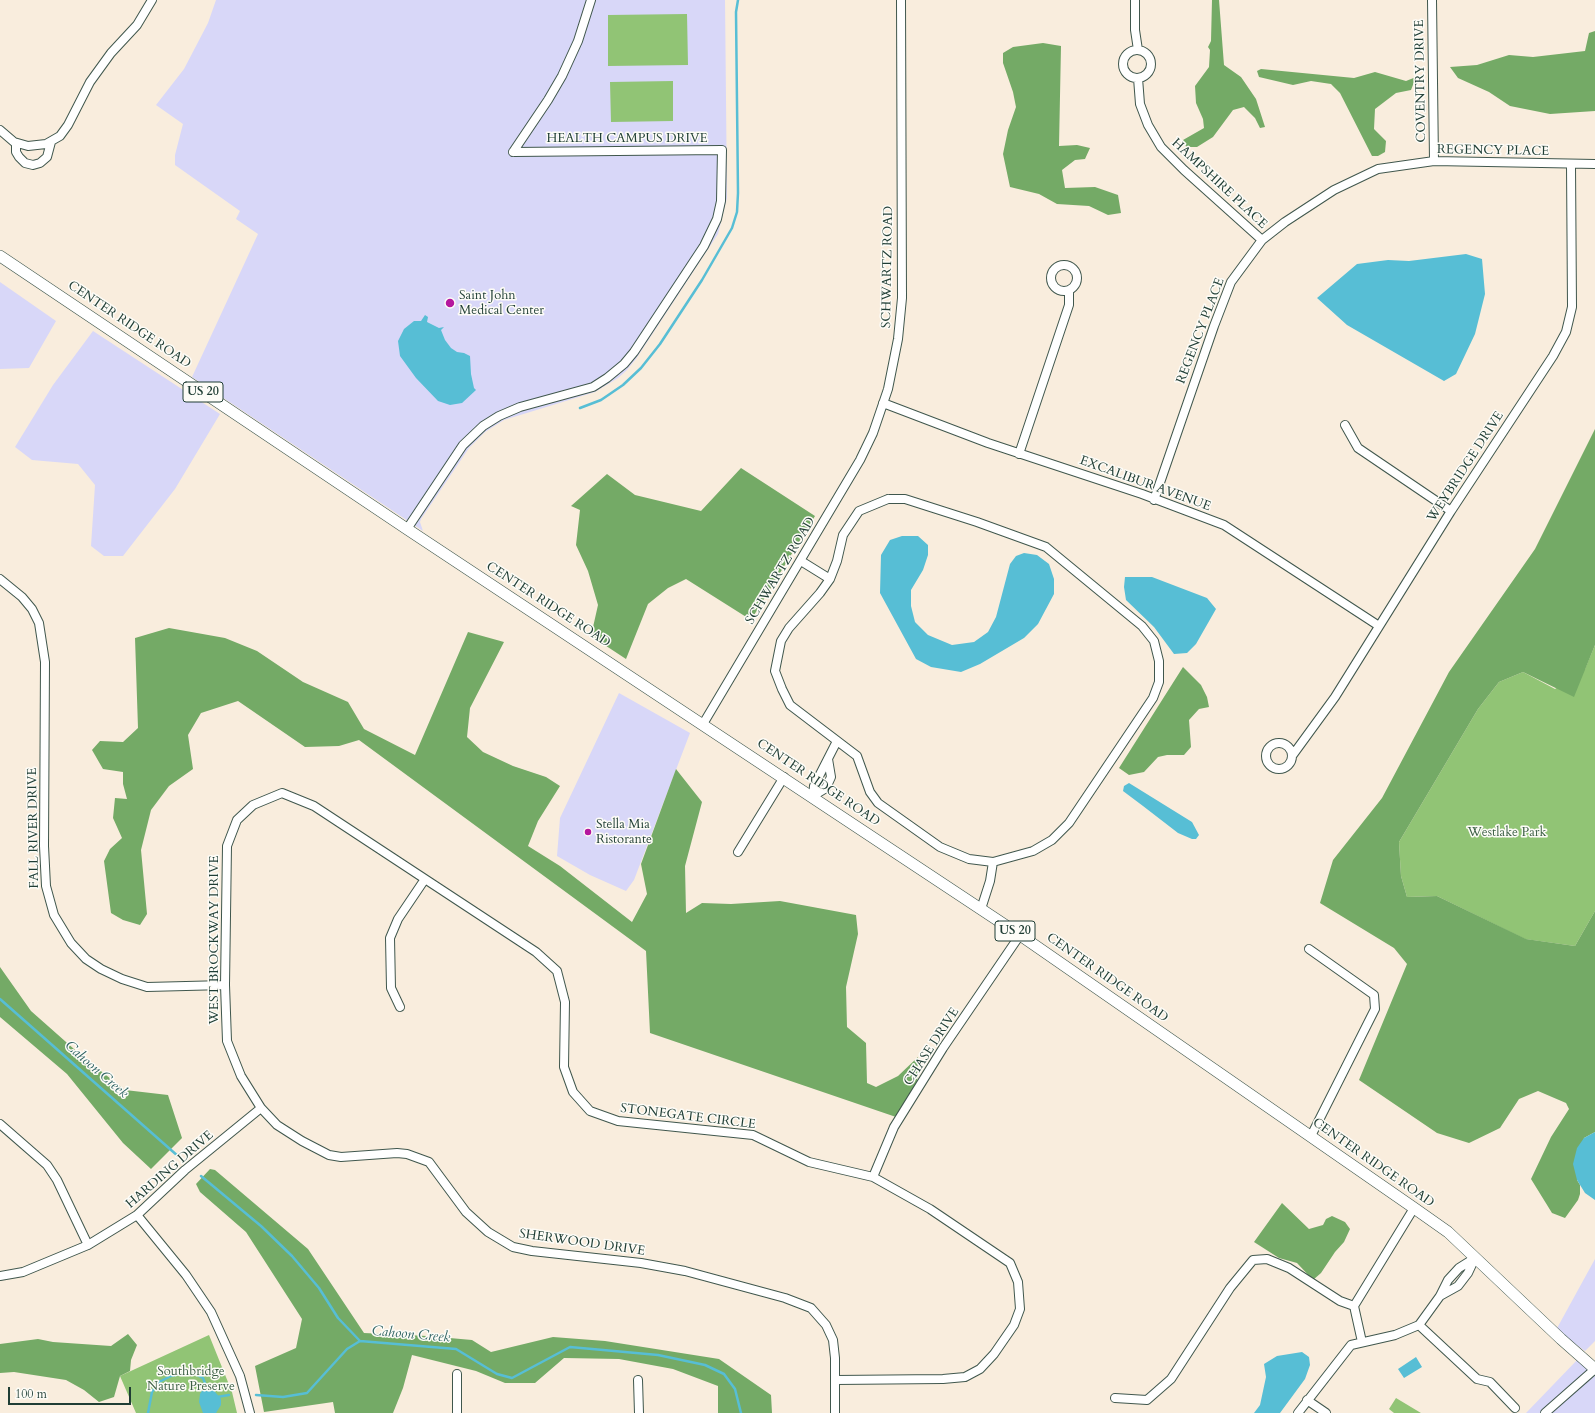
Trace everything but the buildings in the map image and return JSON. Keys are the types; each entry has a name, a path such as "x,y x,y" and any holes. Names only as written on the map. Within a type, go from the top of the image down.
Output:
{"main road":[{"name":"CENTER RIDGE ROAD","path":"0,256 407,529 981,908 1311,1136 1448,1232 1561,1339 1595,1369"}],"street":[{"path":"0,130 7,138 16,143 34,146 51,142 64,131 90,82 111,53 137,25 152,0"},
{"name":"HEALTH CAMPUS DRIVE","path":"407,529 463,445 483,426 499,416 520,407 593,386 611,376 624,364 634,352 704,246 717,219 721,201 722,150 513,152 548,100 562,76 578,41 591,0"},
{"name":"SCHWARTZ ROAD","path":"703,724 801,561 869,443 884,403 896,354 902,298 901,0"},
{"path":"1135,0 1135,30 1138,50 1148,57 1150,66 1146,74 1138,78 1129,76 1123,68 1123,64 1126,55 1129,52 1138,50"},
{"name":"COVENTRY DRIVE","path":"1432,0 1434,161"},
{"name":"HAMPSHIRE PLACE","path":"1138,78 1140,104 1148,125 1161,146 1184,170 1262,240"},
{"path":"16,143 16,152 19,158 25,163 33,165 40,163 47,157 51,142"},
{"name":"REGENCY PLACE","path":"1154,500 1214,326 1231,282 1262,240 1285,222 1334,190 1374,171 1434,161 1572,165 1595,164"},
{"name":"WEYBRIDGE DRIVE","path":"1292,756 1335,698 1451,511 1553,356 1566,332 1572,307 1572,165"},
{"path":"1019,454 1069,305 1069,290"},
{"name":"EXCALIBUR AVENUE","path":"884,403 1019,454 1142,494 1154,500 1224,525 1379,626"},
{"path":"1346,425 1358,448 1451,511"},
{"path":"888,499 905,499 978,522 1046,547 1142,626 1154,641 1159,661 1159,682 1153,698 1069,823 1052,840 1033,851 993,862 969,859 940,847 878,803 870,792 857,756 837,741 790,705 775,671 781,641 789,628 820,593 830,579 837,561 843,535 859,511 888,499"},
{"path":"801,561 830,579"},
{"name":"FALL RIVER DRIVE","path":"0,578 22,597 32,609 39,624 45,662 46,878 54,915 71,943 86,959 101,969 122,979 147,987 225,985"},
{"path":"813,796 814,786 837,741"},
{"path":"738,852 784,777"},
{"name":"WEST BROCKWAY DRIVE","path":"277,1125 261,1108 241,1076 227,1040 225,985 226,846 237,820 253,805 282,793 314,806 425,879"},
{"path":"981,908 990,881 993,862"},
{"path":"400,1008 391,988 390,938 398,919 425,879"},
{"name":"STONEGATE CIRCLE","path":"425,879 536,952 557,971 565,1002 564,1067 573,1092 590,1111 618,1121 753,1136 809,1162 873,1177 930,1210 1010,1263 1018,1282 1020,1309 1014,1325 994,1354 980,1369 965,1377 943,1379 835,1380"},
{"name":"CHASE DRIVE","path":"873,1177 894,1127 944,1048 1020,935"},
{"path":"1310,950 1374,995 1375,1009 1311,1136"},
{"name":"HARDING DRIVE","path":"0,1276 23,1272 88,1245 138,1215 185,1170 261,1108"},
{"path":"0,1124 47,1166 57,1180 88,1245"},
{"name":"SHERWOOD DRIVE","path":"277,1125 302,1142 329,1154 341,1157 397,1153 408,1154 429,1162 466,1212 488,1232 513,1247 532,1251 641,1263 686,1272 799,1303 811,1308 826,1325 832,1340 836,1413"},
{"path":"1362,1342 1354,1306 1414,1208"},
{"path":"138,1215 186,1275 211,1312 240,1376 250,1413"},
{"path":"1298,1413 1341,1355 1351,1345 1394,1335 1419,1325 1440,1296 1458,1286 1468,1273 1475,1258"},
{"path":"1115,1398 1147,1400 1171,1379 1230,1288 1253,1260 1267,1259 1289,1268 1340,1301 1354,1306"},
{"path":"1419,1325 1477,1379 1490,1382 1515,1408"},
{"path":"1545,1413 1595,1369"},
{"path":"457,1374 457,1413"},
{"path":"638,1380 639,1413"},
{"path":"1307,1400 1326,1413"}],"shaded area":[{"name":"Saint John Medical Center","path":"216,0 725,0 727,198 718,234 636,359 626,371 618,378 595,392 504,420 485,432 469,448 421,519 420,522 423,531 192,377 258,234 236,219 240,211 175,165 175,155 183,124 156,105 184,69 208,23"},
{"path":"0,282 56,321 29,368 0,369"},
{"path":"93,331 220,414 175,489 123,556 104,556 91,546 95,485 78,464 32,460 15,447 53,385"},
{"path":"619,693 690,733 634,880 626,891 590,875 557,856 560,818"},
{"path":"1595,1259 1595,1341 1585,1351 1556,1330"},
{"path":"1579,1358 1595,1374 1595,1413 1526,1413"}],"green space":[{"path":"1212,0 1219,0 1224,65 1241,77 1256,99 1265,127 1260,128 1255,118 1244,107 1233,110 1213,137 1197,147 1187,147 1183,144 1183,140 1204,128 1203,119 1196,103 1195,86 1209,67 1210,50 1208,47 1211,41"},
{"path":"687,14 688,65 608,66 608,15"},
{"path":"1595,31 1595,111 1550,114 1510,106 1489,92 1458,78 1450,67 1477,65 1509,55 1533,57 1585,51 1589,33"},
{"path":"1043,43 1061,46 1059,146 1077,145 1090,148 1085,159 1075,160 1062,170 1065,188 1095,187 1118,195 1121,213 1108,215 1089,206 1057,204 1039,194 1010,187 1003,154 1008,130 1016,107 1013,92 1003,63 1003,53 1013,47"},
{"path":"1261,69 1354,78 1375,72 1406,81 1416,77 1411,90 1396,93 1375,109 1374,129 1386,141 1385,152 1378,156 1372,156 1340,93 1331,84 1311,81 1293,85 1259,77 1257,71"},
{"path":"673,81 673,121 611,122 610,82"},
{"path":"1595,429 1595,645 1574,697 1523,672 1499,682 1478,709 1399,842 1401,876 1407,897 1437,896 1526,939 1575,946 1595,911 1595,1132 1584,1138 1577,1180 1580,1185 1580,1194 1578,1200 1565,1218 1552,1213 1531,1179 1551,1137 1569,1109 1566,1103 1538,1091 1519,1099 1500,1128 1469,1143 1437,1133 1359,1080 1407,964 1394,948 1320,903 1333,860 1382,798 1449,672 1535,549"},
{"path":"741,468 815,516 751,620 686,579 668,588 648,604 626,659 591,636 598,605 588,571 576,545 580,510 571,506 607,474 635,495 701,511"},
{"path":"169,628 225,638 257,651 303,682 348,702 364,729 415,755 468,632 504,642 470,708 467,737 483,752 513,766 546,777 560,786 538,821 528,846 560,866 632,922 647,894 641,864 676,769 702,802 685,866 686,913 702,903 731,904 780,901 856,915 858,934 846,987 847,1027 866,1043 867,1083 876,1087 898,1076 918,1057 917,1086 896,1117 650,1033 646,951 359,740 339,746 305,747 238,701 201,713 188,735 193,769 169,786 151,810 141,850 147,914 140,925 123,920 111,913 104,861 110,849 122,838 113,818 115,798 127,799 123,784 123,772 103,769 92,750 100,741 123,742 138,728 135,638"},
{"name":"Westlake Park","path":"1595,645 1595,911 1575,946 1525,939 1437,896 1407,897 1401,876 1399,842 1478,709 1499,682 1523,672 1555,689 1585,669"},
{"path":"1183,667 1201,685 1207,697 1209,707 1199,709 1189,720 1191,747 1184,755 1167,755 1158,757 1144,772 1129,775 1119,768"},
{"path":"0,967 31,1011 83,1057 125,1090 168,1095 182,1138 151,1169 123,1143 67,1074 0,1017"},
{"path":"210,1169 215,1170 308,1249 364,1333 472,1340 491,1352 553,1337 605,1341 719,1359 771,1395 772,1413 718,1413 718,1386 673,1369 619,1359 564,1358 535,1383 505,1383 476,1371 412,1355 403,1388 393,1413 335,1413 333,1402 264,1412 255,1366 296,1348 302,1319 246,1232 200,1192 196,1184"},
{"path":"1282,1203 1309,1229 1323,1225 1326,1219 1332,1216 1345,1222 1350,1229 1344,1242 1335,1252 1321,1273 1313,1280 1297,1263 1279,1258 1254,1242"},
{"path":"128,1334 137,1345 131,1360 130,1371 120,1376 114,1397 99,1402 84,1390 66,1380 14,1372 0,1373 0,1344 38,1339 53,1342 111,1346"},
{"name":"Southbridge Nature Preserve","path":"209,1335 232,1392 237,1413 136,1413 120,1376"},
{"path":"1396,1398 1421,1413 1394,1413 1389,1409"}],"water":[{"path":"1466,254 1482,259 1485,294 1475,334 1456,374 1444,381 1347,325 1317,298 1357,264 1388,260 1409,261"},
{"path":"425,315 428,317 427,322 439,328 444,327 441,330 445,340 451,348 457,352 470,356 471,374 474,388 476,390 462,403 450,405 438,401 416,378 400,356 398,341 404,329 414,321 421,321"},
{"path":"902,536 918,536 928,545 928,555 923,570 911,590 911,606 915,622 928,635 952,645 974,642 988,632 996,617 1010,564 1016,556 1024,553 1037,555 1049,564 1054,579 1054,594 1038,624 1024,638 980,664 961,672 931,667 916,659 880,593 881,555 890,540"},
{"path":"1125,577 1152,577 1207,598 1216,609 1196,644 1187,653 1174,654 1154,627 1126,600 1124,587"},
{"path":"1129,783 1192,822 1199,835 1196,839 1192,839 1178,833 1123,791 1124,786"},
{"path":"1595,1132 1595,1200 1585,1193 1577,1180 1573,1164 1577,1148 1584,1138"},
{"path":"1302,1352 1309,1357 1310,1365 1305,1379 1280,1413 1254,1413 1260,1405 1266,1377 1264,1364 1277,1356"},
{"path":"1416,1357 1422,1367 1404,1378 1398,1369"},
{"path":"211,1387 221,1399 221,1405 216,1413 203,1413 199,1402 200,1394 203,1389"}],"waterway":[{"path":"580,408 601,400 623,385 641,368 660,344 702,280 732,228 737,212 738,193 736,12 738,0"},
{"name":"Cahoon Creek","path":"0,999 179,1157"},
{"name":"Cahoon Creek","path":"201,1176 261,1226 292,1256 319,1288 338,1318 360,1341 456,1349 497,1374 512,1378 570,1347 658,1355 705,1365 724,1374 735,1389 741,1413"},
{"path":"256,1395 283,1397 307,1393 347,1349 360,1341"},
{"path":"148,1413 152,1392 159,1382 171,1376 184,1373 195,1374 203,1378 208,1391"},
{"path":"217,1397 229,1395"}],"place":[{"name":"Saint John Medical Center","path":"450,303"},
{"name":"Stella Mia Ristorante","path":"588,832"}]}
